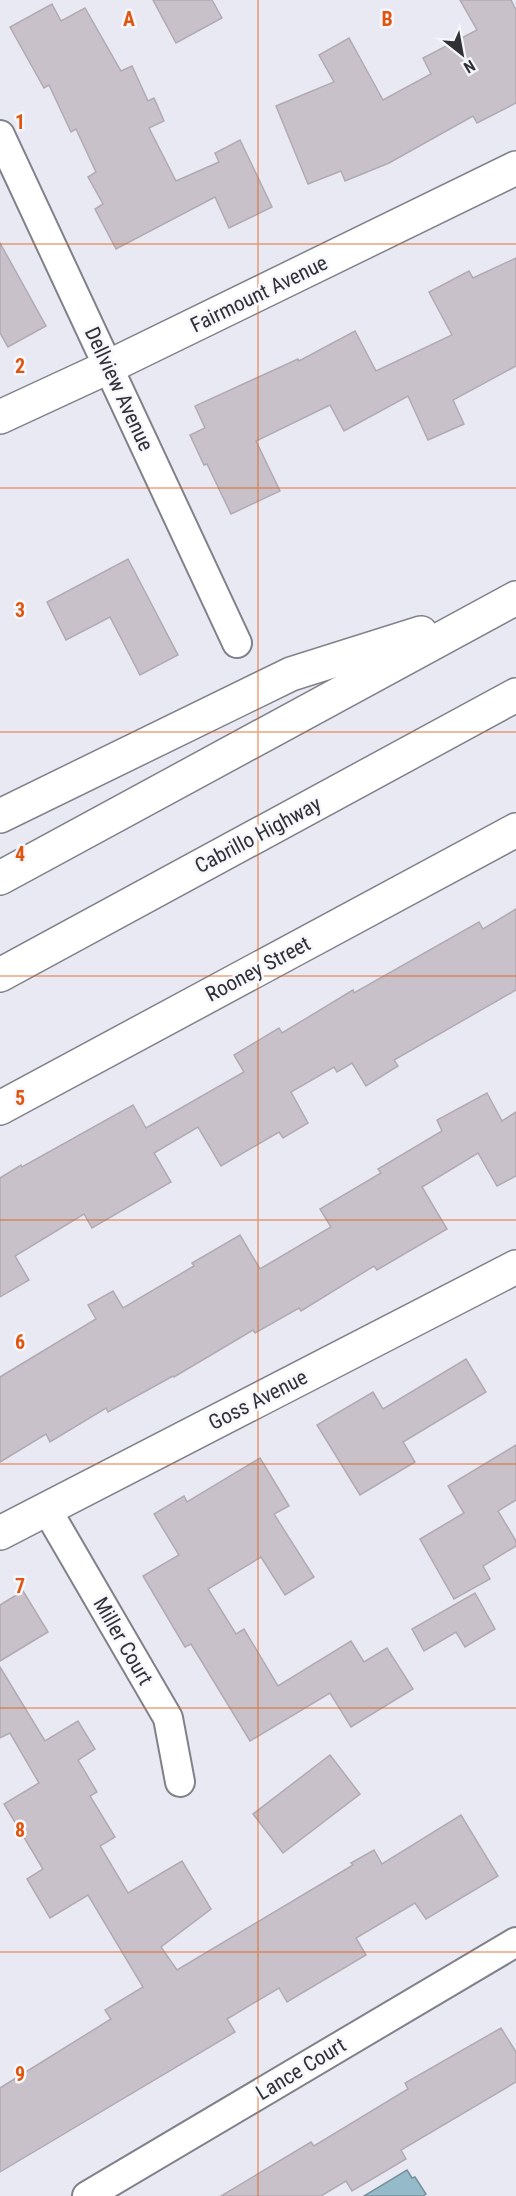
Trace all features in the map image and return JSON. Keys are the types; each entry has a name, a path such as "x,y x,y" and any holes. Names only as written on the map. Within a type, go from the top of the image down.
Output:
{"main road":[{"name":"Fairmount Avenue","path":"0,417 108,367 516,168"},
{"path":"0,816 291,674 506,604"},
{"path":"0,878 506,604"},
{"name":"Cabrillo Highway","path":"0,975 516,695"},
{"name":"Rooney Street","path":"0,1108 516,830"},
{"name":"Goss Avenue","path":"0,1533 516,1266"}],"street":[{"name":"Dellview Avenue","path":"0,135 237,643"},
{"name":"Miller Court","path":"46,1508 168,1718 180,1782"},
{"name":"Lance Court","path":"87,2196 516,1942"}],"water":[{"path":"407,2170 412,2178 415,2177 426,2194 423,2196 364,2196"}],"building":[{"path":"153,0 212,0 222,18 176,43"},
{"path":"460,0 511,0 516,10 516,103 477,123 473,116 389,163 345,181 341,171 308,184 276,106 334,82 319,55 349,38 383,100 431,74 423,58 477,30"},
{"path":"52,4 61,21 85,8 121,71 132,66 148,101 154,98 164,121 149,128 176,181 219,162 215,153 240,140 272,207 229,228 215,197 116,249 95,209 103,204 88,177 96,172 76,129 71,132 49,85 44,88 10,27"},
{"path":"0,243 46,326 8,347 0,333"},
{"path":"516,258 516,366 453,400 464,424 428,440 408,396 344,431 330,405 256,441 280,491 231,514 190,435 205,428 195,406 298,359 299,361 355,331 376,371 452,335 429,292 469,271 473,278"},
{"path":"128,559 178,655 140,675 110,617 66,640 47,602"},
{"path":"516,909 516,990 394,1060 398,1066 366,1086 352,1063 337,1072 334,1067 291,1092 308,1123 283,1138 279,1132 221,1166 198,1127 154,1153 171,1182 92,1228 84,1214 15,1256 29,1280 0,1297 0,1178 133,1105 146,1128 244,1072 234,1055 279,1028 282,1033 353,990 354,993 479,922 483,929"},
{"path":"487,1093 502,1121 516,1112 516,1176 497,1186 478,1153 422,1187 447,1229 377,1270 374,1266 301,1311 299,1308 255,1333 253,1330 174,1377 108,1412 106,1408 50,1442 46,1434 0,1462 0,1377 96,1319 88,1305 113,1291 123,1308 194,1266 192,1263 240,1235 260,1269 331,1227 320,1209 381,1173 378,1169 442,1131 437,1120"},
{"path":"466,1359 486,1392 403,1442 415,1462 360,1495 317,1425 373,1392 383,1409"},
{"path":"516,1445 516,1500 498,1511 516,1541 516,1546 483,1566 490,1579 454,1599 420,1539 464,1513 448,1486"},
{"path":"260,1458 289,1506 274,1514 314,1577 285,1595 261,1557 208,1589 236,1634 244,1629 278,1686 351,1641 364,1662 387,1648 413,1689 351,1727 330,1693 250,1741 191,1644 185,1647 143,1576 179,1555 154,1514 184,1496 187,1502"},
{"path":"23,1591 48,1632 0,1661 0,1605"},
{"path":"475,1593 495,1629 465,1647 456,1632 424,1651 412,1629"},
{"path":"0,1667 45,1741 78,1721 95,1749 78,1760 97,1792 90,1796 115,1837 100,1846 128,1893 182,1861 211,1909 161,1947 177,1970 353,1865 351,1863 374,1850 382,1864 461,1815 498,1876 426,1919 415,1903 356,1938 366,1955 287,2002 279,1988 227,2019 235,2032 0,2172 0,2088 111,2019 105,2010 143,1987 88,1895 50,1918 27,1879 43,1869 4,1804 39,1783 10,1733 0,1738"},
{"path":"330,1755 360,1794 283,1853 253,1814"},
{"path":"501,2028 516,2052 516,2082 401,2150 406,2159 352,2191 346,2181 321,2196 221,2196 311,2142 314,2146 408,2089 405,2083"}]}
